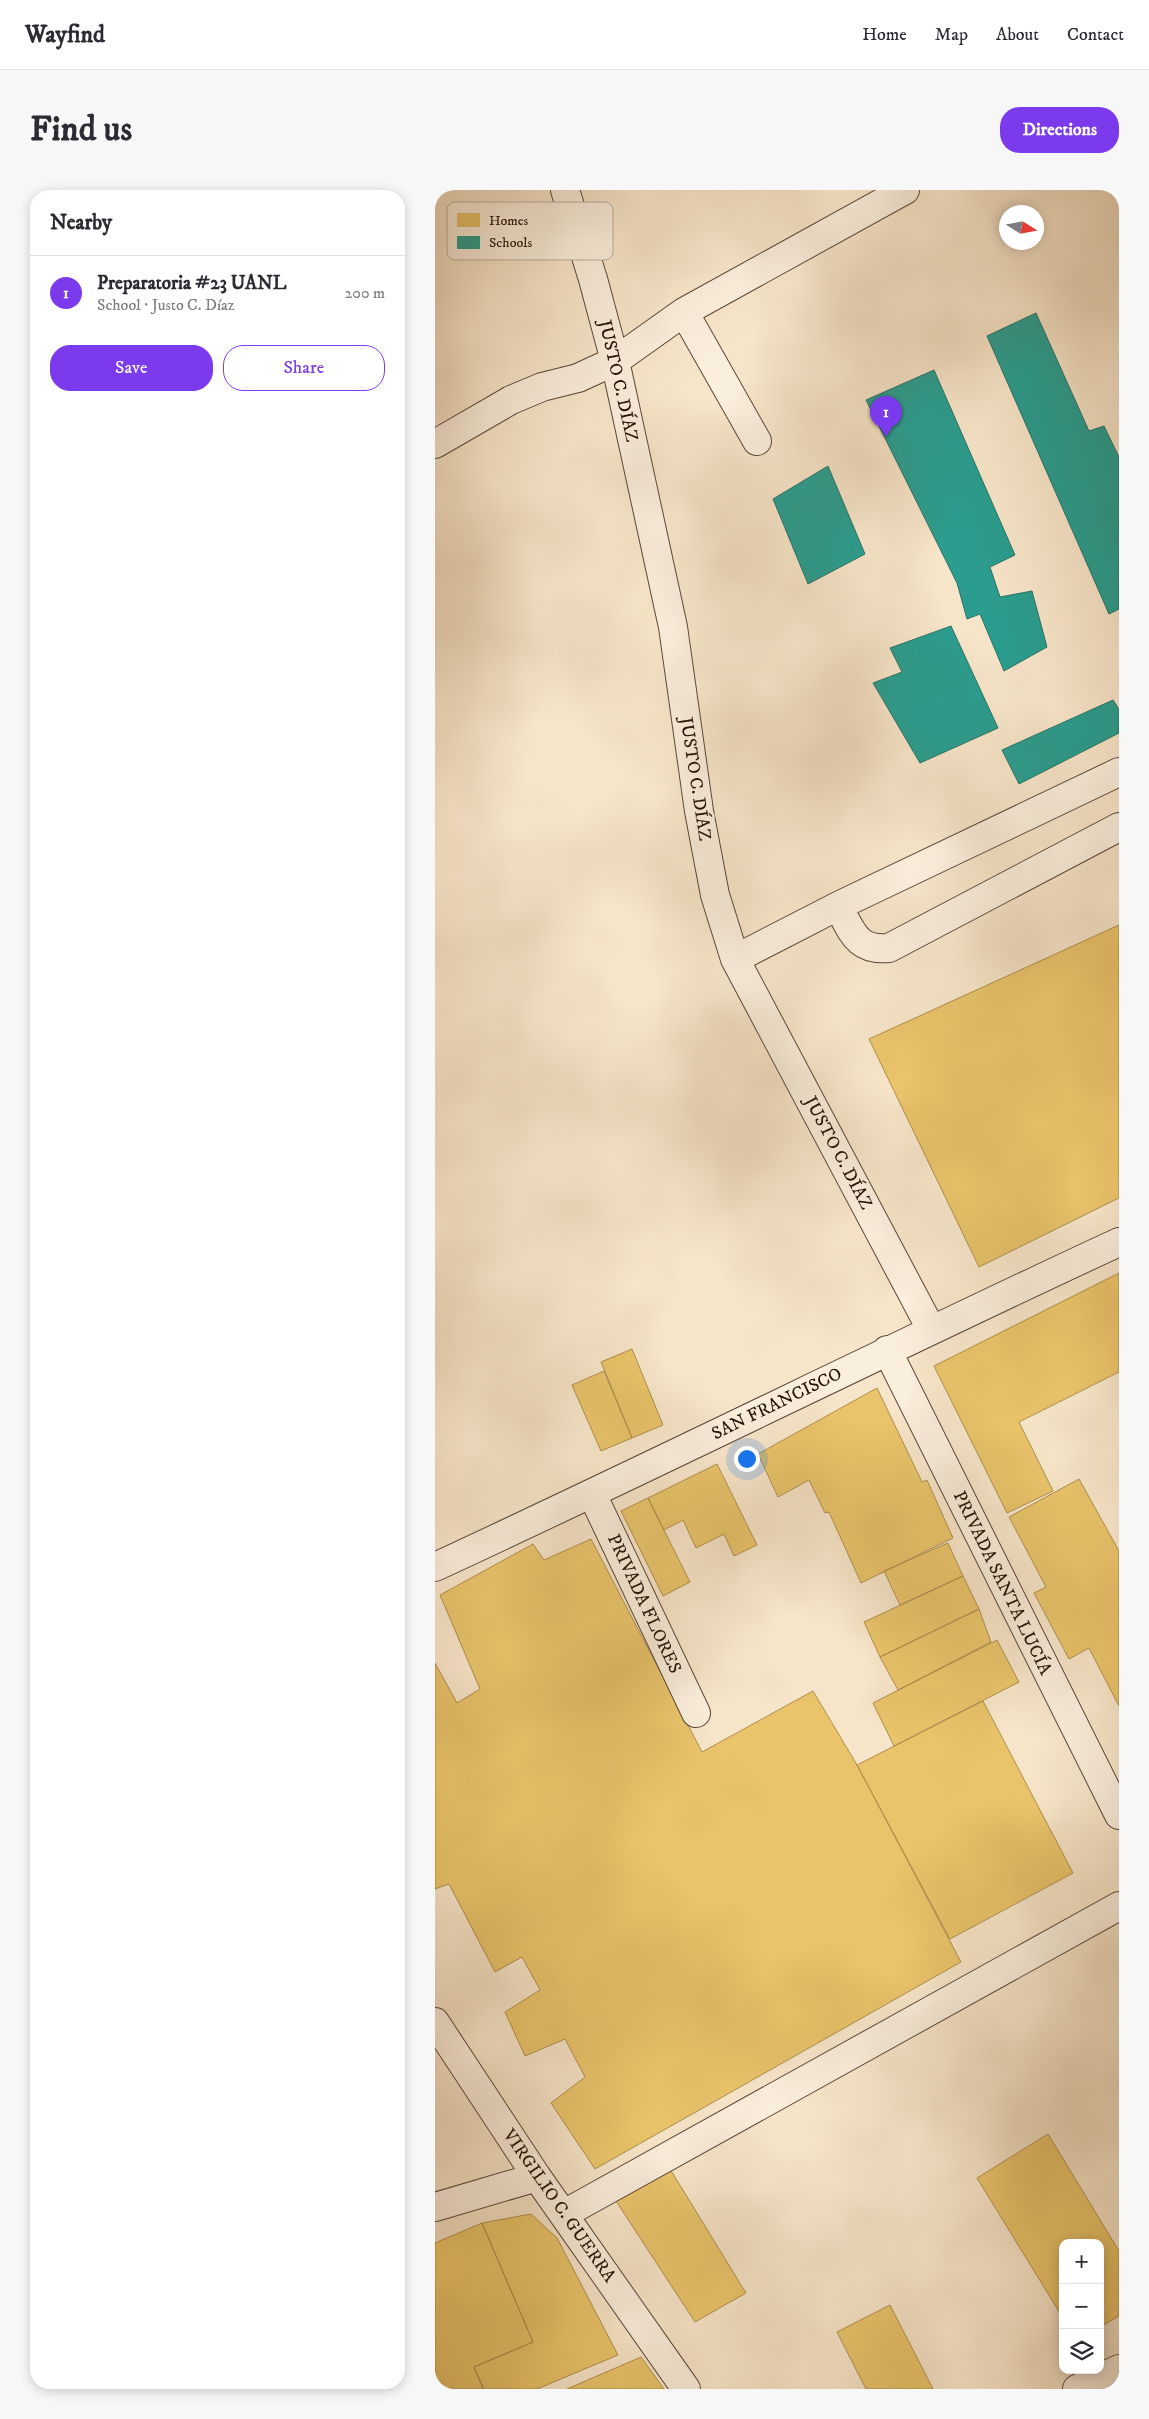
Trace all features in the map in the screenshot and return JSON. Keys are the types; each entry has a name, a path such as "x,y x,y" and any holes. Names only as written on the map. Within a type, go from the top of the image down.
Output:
{"street":[{"name":"JUSTO C. DÍAZ","path":"565,190 569,202"},
{"path":"435,444 511,400 542,387 578,378 615,361 684,312 905,190"},
{"name":"JUSTO C. DÍAZ","path":"587,260 615,361 673,627 699,812 715,895 735,959 931,1329"},
{"path":"684,312 757,441"},
{"path":"735,959 838,906 1119,772"},
{"path":"838,906 859,943 874,950 889,948 1119,827"},
{"name":"SAN FRANCISCO","path":"435,1568 931,1329 1119,1242"},
{"name":"PRIVADA SANTA LUCÍA","path":"887,1350 1119,1815"},
{"name":"PRIVADA FLORES","path":"592,1494 696,1714"},
{"path":"565,2214 1119,1906"},
{"name":"VIRGILIO C. GUERRA","path":"435,2022 537,2177 565,2214 686,2389"},
{"path":"435,2207 537,2177"},
{"path":"1077,2389 1119,2369"}],"building: Homes":[{"path":"1119,925 1119,1198 979,1267 869,1039"},
{"path":"1119,1273 1119,1372 1019,1422 1053,1491 1007,1513 934,1366"},
{"path":"632,1349 663,1425 632,1438 601,1362"},
{"path":"604,1371 632,1438 601,1451 572,1385"},
{"path":"877,1388 922,1482 927,1480 953,1538 861,1583 829,1512 825,1513 809,1480 778,1497 758,1454"},
{"path":"717,1464 757,1545 734,1556 724,1534 696,1548 683,1520 664,1530 648,1498"},
{"path":"1079,1479 1119,1551 1119,1706 1089,1648 1069,1659 1034,1593 1046,1587 1009,1517"},
{"path":"648,1498 690,1582 663,1596 621,1511"},
{"path":"591,1539 702,1752 813,1691 857,1765 961,1962 595,2169 551,2103 585,2077 565,2039 525,2056 505,2012 540,1990 522,1957 495,1972 449,1884 435,1889 435,1663 457,1703 480,1689 440,1595 533,1544 544,1560"},
{"path":"948,1543 963,1576 900,1605 884,1571"},
{"path":"963,1576 979,1609 880,1657 864,1622"},
{"path":"979,1609 991,1642 898,1690 880,1657"},
{"path":"997,1640 1019,1682 894,1746 873,1703"},
{"path":"983,1701 1073,1873 950,1939 857,1765"},
{"path":"1048,2134 1119,2251 1119,2316 1104,2325 1104,2239 1059,2239 1059,2311 977,2178"},
{"path":"670,2169 746,2293 695,2322 616,2201"},
{"path":"531,2214 557,2238 618,2355 537,2389 484,2389 474,2367 533,2342 482,2223"},
{"path":"482,2223 533,2342 474,2367 483,2389 435,2389 435,2243"},
{"path":"890,2305 933,2389 866,2389 837,2332"},
{"path":"641,2357 664,2389 567,2389"}],"building: Schools":[{"path":"1036,313 1089,431 1104,426 1119,457 1119,609 1109,614 987,336"},
{"path":"934,370 1015,555 990,567 1000,597 1032,591 1047,647 1004,671 980,614 967,619 957,583 866,400"},
{"path":"828,466 865,554 808,584 773,499"},
{"path":"951,626 998,728 920,763 873,683 902,672 890,648"},
{"path":"1113,700 1119,709 1119,733 1019,784 1002,750"}],"place":[{"name":"Preparatoria #23 UANL","path":"886,437"}]}
